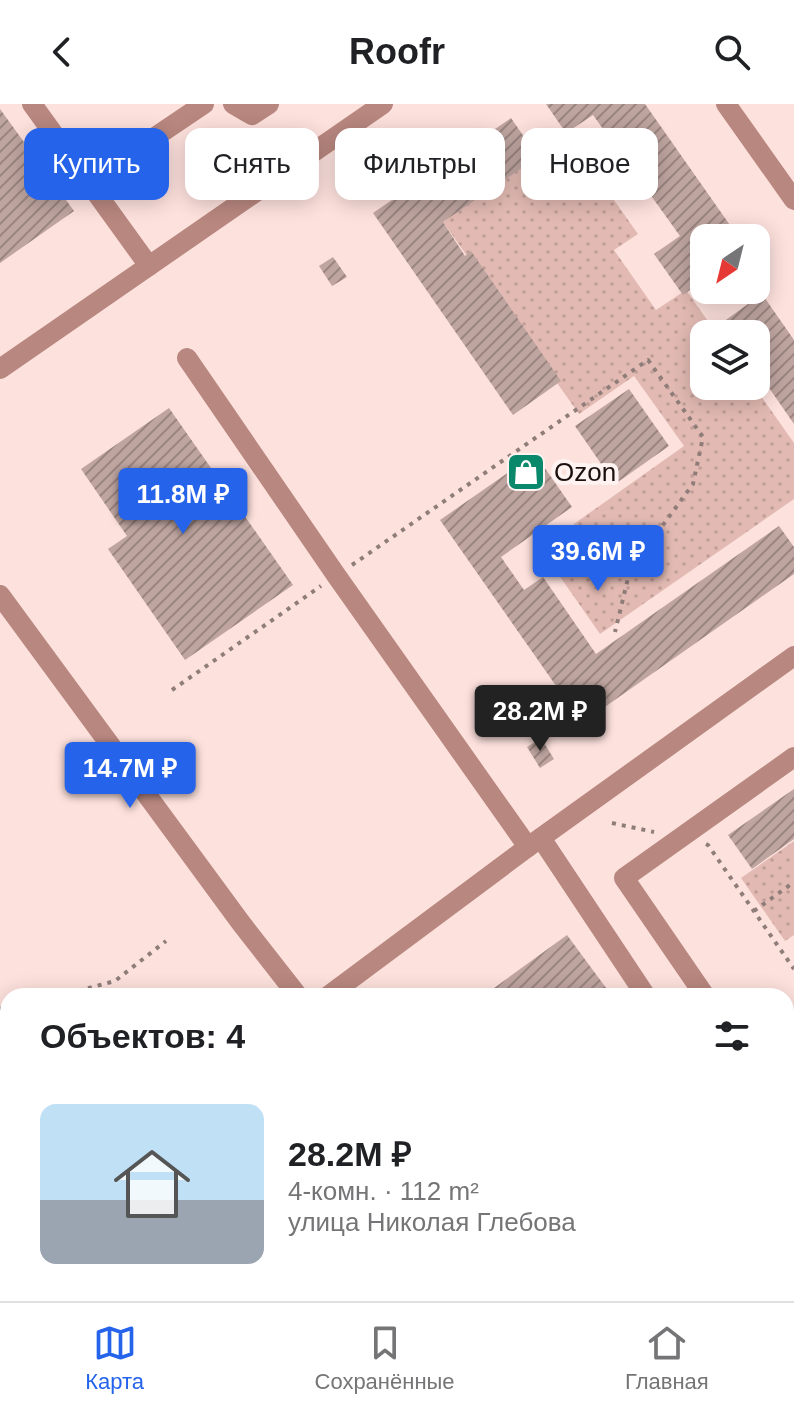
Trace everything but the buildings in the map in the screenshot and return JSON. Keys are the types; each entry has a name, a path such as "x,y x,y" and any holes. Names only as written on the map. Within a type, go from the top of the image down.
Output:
{"street":[{"path":"32,104 149,266"},
{"path":"168,128 204,104"},
{"path":"233,104 252,115 269,104"},
{"path":"0,369 383,104"},
{"path":"726,104 794,200"},
{"path":"187,358 336,575 640,988"},
{"path":"0,595 292,988"},
{"path":"339,988 534,842 794,656"},
{"path":"700,988 624,878 794,757"}],"path":[{"path":"172,690 648,360 703,437 693,484 630,570 615,632"},
{"path":"612,823 708,845 794,969"},
{"path":"754,911 794,882"},
{"path":"89,988 115,981 166,941"}],"shaded area":[{"path":"521,168 521,200 614,200 638,234 614,250 656,310 686,290 690,304 696,304 707,320 690,320 690,400 764,400 794,443 794,499 600,634 540,548 684,446 634,376 579,414 443,222 475,200 505,200 505,179"},
{"path":"794,841 794,935 785,941 741,878"}],"place":[{"name":"Ozon","path":"526,472"}]}
